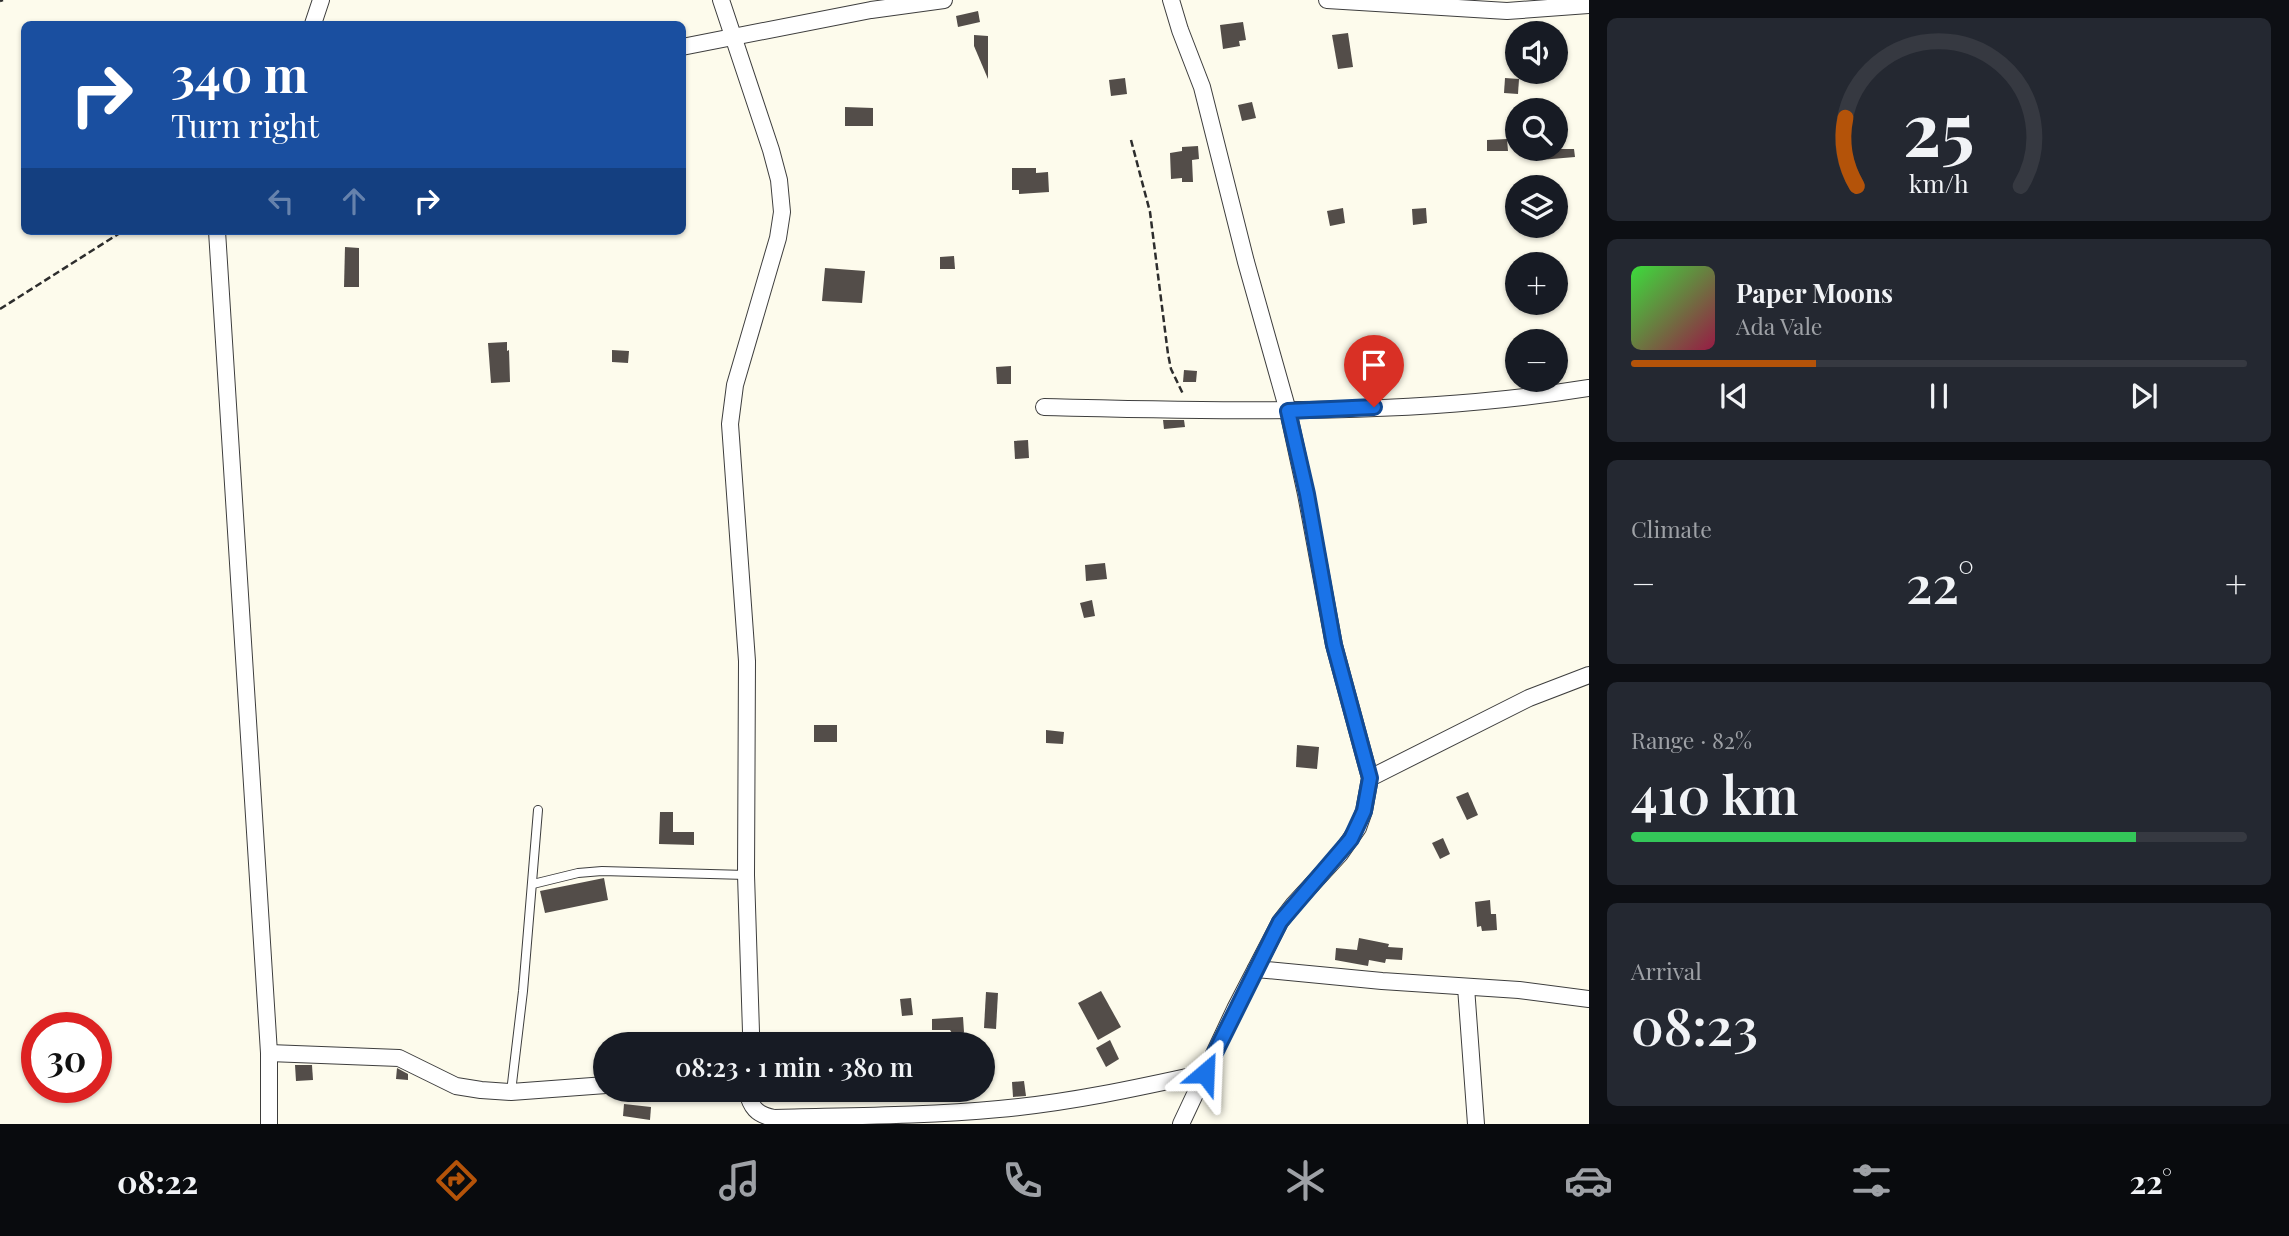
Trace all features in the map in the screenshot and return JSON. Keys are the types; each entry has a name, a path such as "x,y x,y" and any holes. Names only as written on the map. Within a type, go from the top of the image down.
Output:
{"street":[{"path":"314,21 321,0"},
{"path":"721,0 779,180 782,212 778,238 735,385 730,424 747,661 746,875 750,1032"},
{"path":"686,46 871,10 944,0"},
{"path":"1171,0 1202,87 1246,262 1288,411 1307,494 1334,645 1370,778 1358,828 1340,854 1280,922 1181,1124"},
{"path":"1327,0 1495,11 1589,5"},
{"path":"217,235 269,1054 270,1124"},
{"path":"1044,407 1288,411 1512,400 1589,388"},
{"path":"1370,778 1529,698 1589,675"},
{"path":"1256,969 1520,990 1589,999"},
{"path":"1465,987 1476,1124"},
{"path":"269,1054 400,1058 456,1086 511,1092 593,1087"},
{"path":"751,1102 758,1112 774,1118 1000,1109 1126,1090 1205,1073"}],"lane":[{"path":"511,1092 538,810"},
{"path":"533,884 578,873 602,871 746,875"}],"path":[{"path":"1131,140 1150,212 1170,361 1190,410"},
{"path":"0,309 117,235"}],"building":[{"path":"978,11 980,22 958,27 956,16"},
{"path":"1243,22 1246,40 1239,41 1240,46 1223,49 1220,25"},
{"path":"1348,33 1353,67 1338,69 1332,35"},
{"path":"974,35 988,36 988,79 974,46"},
{"path":"1125,78 1127,94 1111,96 1109,80"},
{"path":"1505,78 1505,84 1519,84 1518,94 1504,93"},
{"path":"1252,102 1256,118 1242,121 1238,105"},
{"path":"845,107 873,108 873,126 845,126"},
{"path":"1505,139 1505,151 1487,151 1487,140"},
{"path":"1198,146 1199,159 1192,160 1193,182 1182,182 1182,178 1171,179 1170,153 1182,151 1182,147"},
{"path":"1568,149 1574,149 1575,157 1568,158"},
{"path":"1012,168 1036,168 1036,173 1048,172 1049,192 1019,194 1019,190 1012,190"},
{"path":"1343,208 1345,223 1330,226 1327,211"},
{"path":"1426,208 1427,223 1413,225 1412,209"},
{"path":"345,247 359,248 359,287 344,287"},
{"path":"954,256 955,269 940,269 940,257"},
{"path":"825,268 865,271 862,303 822,301"},
{"path":"507,342 510,382 491,383 488,343"},
{"path":"612,350 629,351 628,363 612,362"},
{"path":"1011,366 1011,384 997,384 996,367"},
{"path":"1184,370 1197,371 1196,382 1183,382"},
{"path":"1163,420 1184,420 1185,427 1164,429"},
{"path":"1028,440 1029,458 1015,459 1014,441"},
{"path":"1105,563 1107,579 1086,581 1085,565"},
{"path":"1092,600 1095,616 1084,618 1080,603"},
{"path":"814,725 837,725 837,742 814,742"},
{"path":"1046,730 1064,732 1063,744 1046,743"},
{"path":"1297,745 1319,747 1317,769 1296,767"},
{"path":"1468,792 1478,815 1467,820 1456,797"},
{"path":"660,812 673,812 673,832 694,832 694,845 659,844"},
{"path":"1443,838 1450,854 1440,859 1432,843"},
{"path":"604,878 608,900 545,913 540,891"},
{"path":"1490,900 1491,914 1496,914 1497,930 1482,931 1481,926 1477,927 1475,902"},
{"path":"1359,938 1389,944 1388,947 1403,948 1402,960 1386,959 1385,963 1369,960 1368,966 1335,960 1336,948 1357,950"},
{"path":"1101,991 1121,1027 1098,1040 1078,1003"},
{"path":"986,992 998,993 996,1029 984,1028"},
{"path":"911,998 913,1015 902,1016 900,999"},
{"path":"963,1017 964,1032 932,1030 932,1019"},
{"path":"1110,1040 1119,1059 1106,1067 1096,1048"},
{"path":"295,1065 312,1065 313,1080 296,1081"},
{"path":"397,1068 408,1074 408,1080 396,1079"},
{"path":"1024,1081 1026,1096 1013,1097 1012,1082"},
{"path":"624,1104 651,1107 650,1120 623,1116"}],"route":[{"path":"1205,1073 1280,922 1340,854 1358,828 1364,811 1370,778 1334,645 1307,494 1288,411 1374,407"}]}
